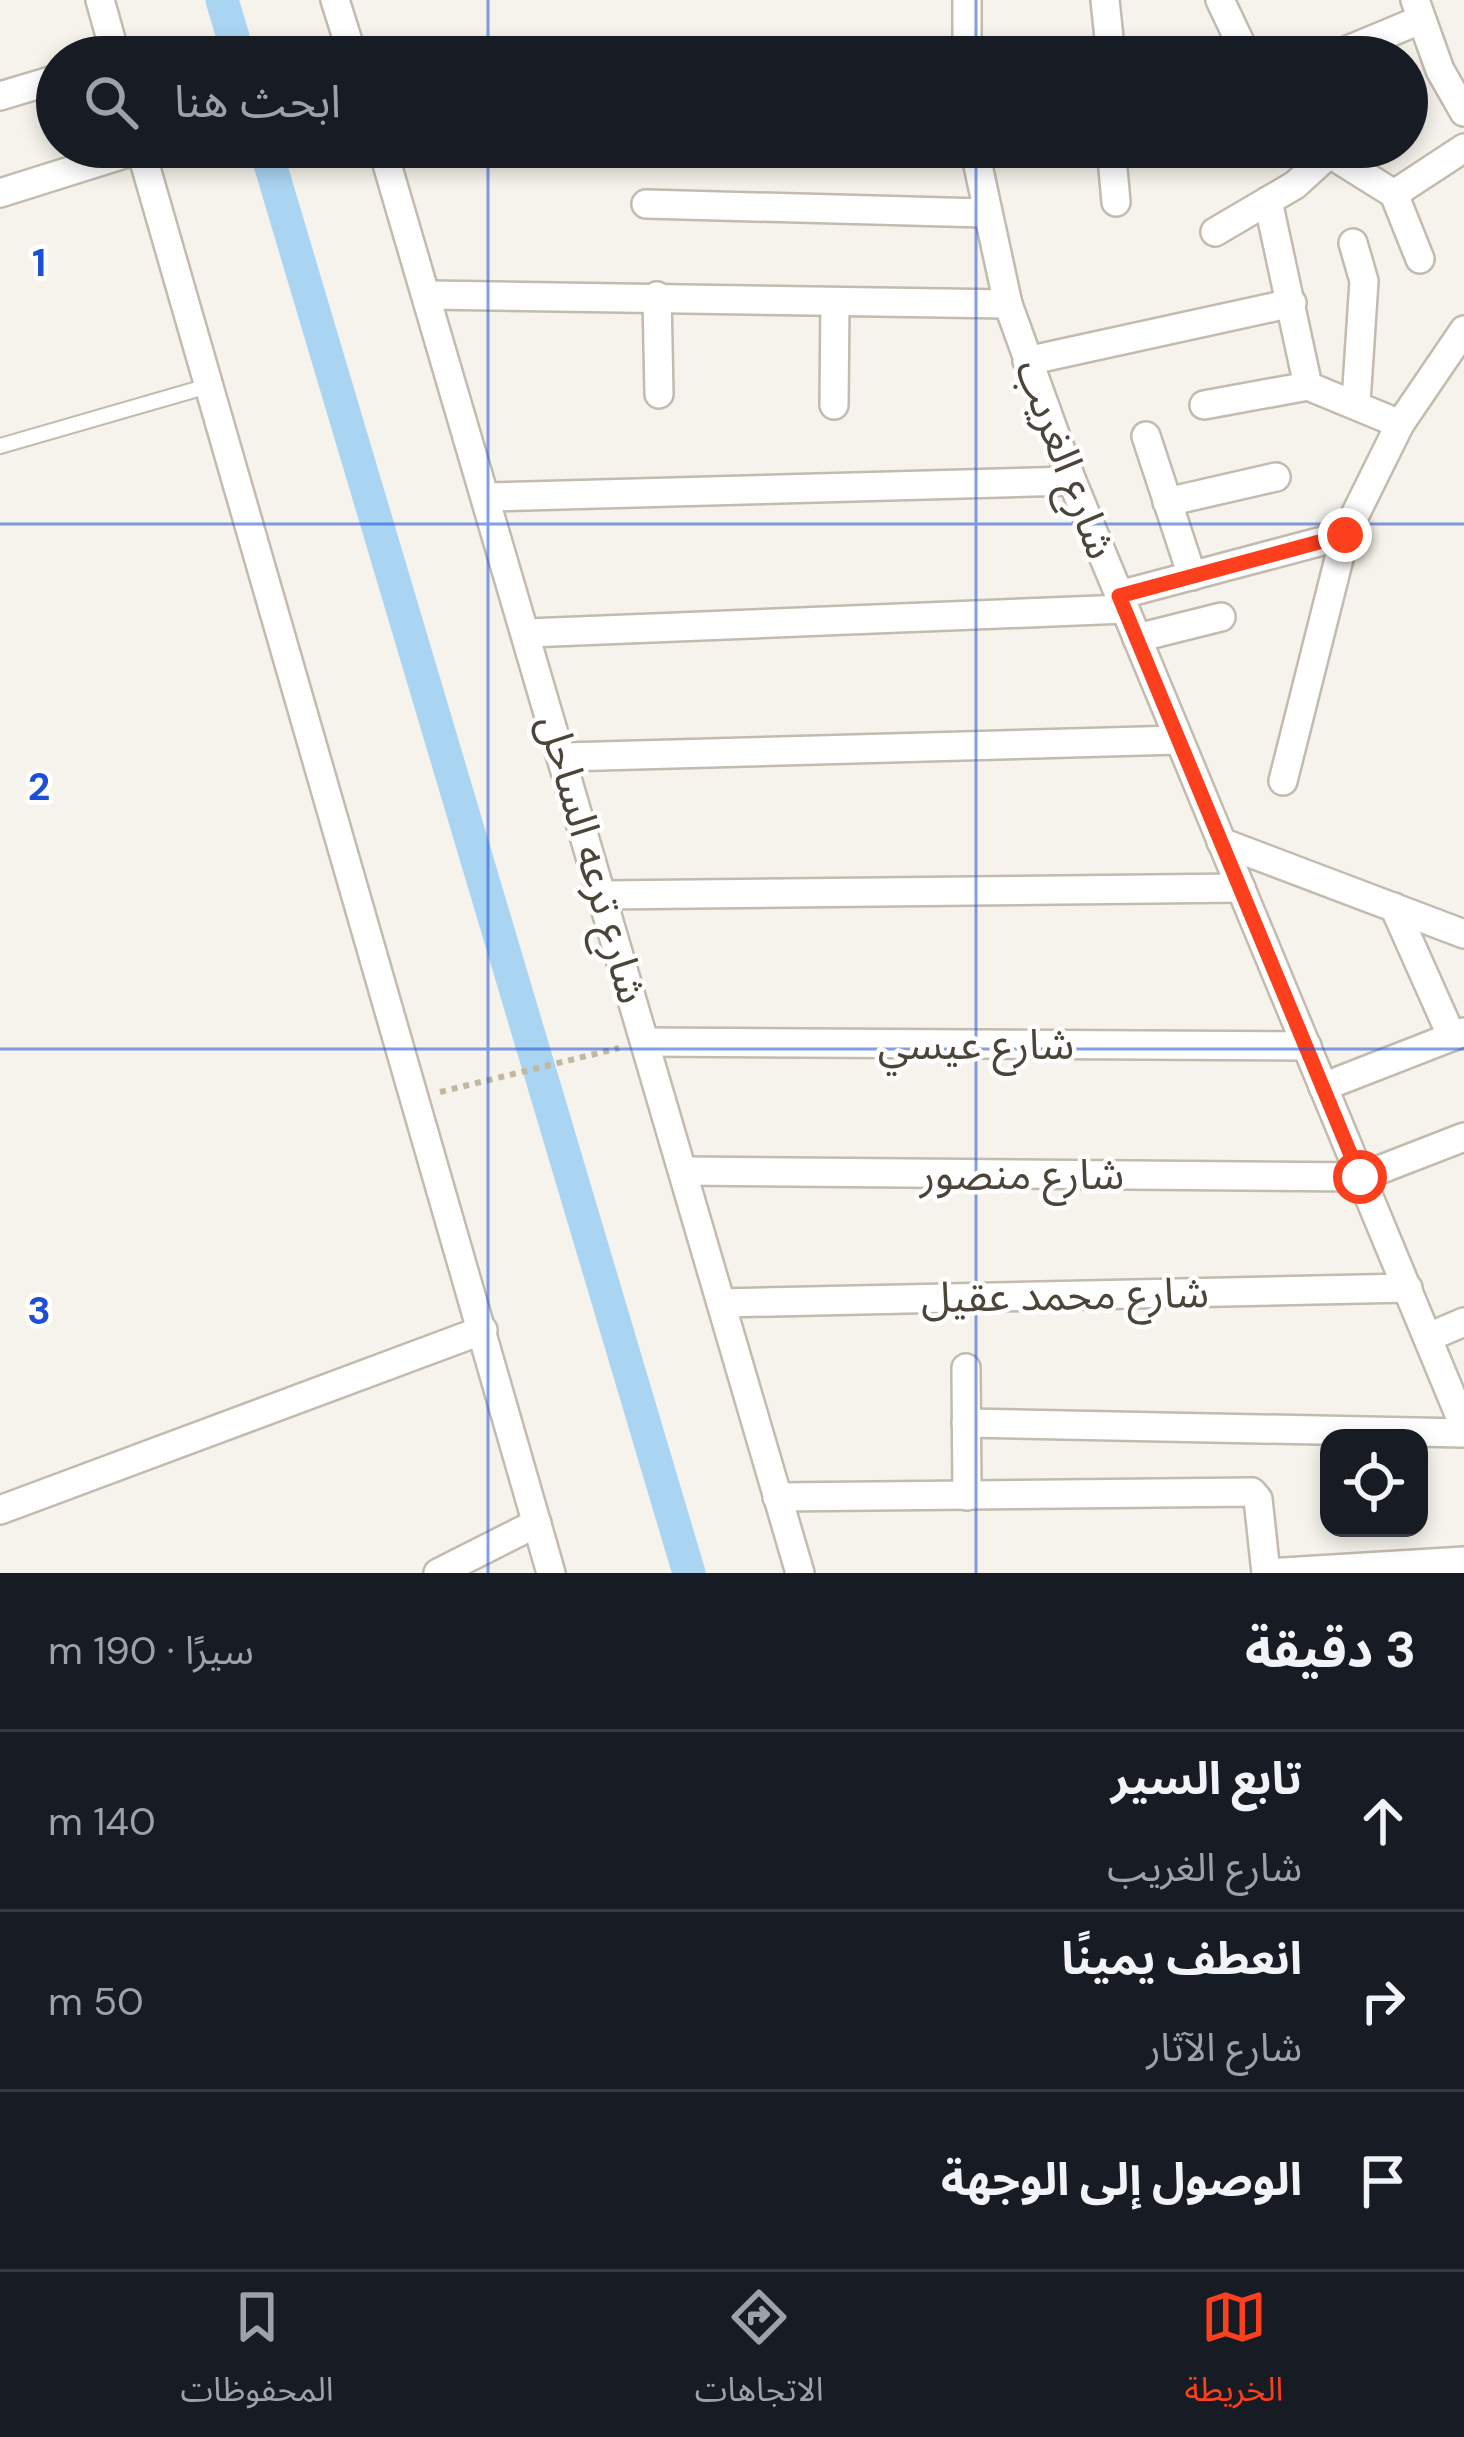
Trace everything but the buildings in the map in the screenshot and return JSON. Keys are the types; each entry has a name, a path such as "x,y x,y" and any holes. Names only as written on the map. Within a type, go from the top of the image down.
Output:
{"street":[{"path":"100,0 110,36"},
{"path":"335,0 346,36"},
{"path":"967,0 967,36"},
{"path":"1105,0 1109,36"},
{"path":"1220,0 1237,36"},
{"path":"1369,36 1417,10 1464,112"},
{"path":"0,96 36,85"},
{"path":"1394,194 1464,148"},
{"path":"0,193 78,168"},
{"path":"146,168 551,1573"},
{"name":"شارع ترعه الساحل","path":"389,168 430,295 800,1573"},
{"name":"شارع الغريب","path":"977,168 1008,304 1072,481 1464,1429"},
{"path":"1116,202 1117,168"},
{"path":"1215,232 1268,201 1305,168"},
{"path":"1353,168 1394,194 1420,259"},
{"path":"1268,201 1308,386"},
{"path":"646,204 984,212"},
{"path":"1353,243 1364,281 1356,402"},
{"path":"430,295 1008,304"},
{"path":"657,296 659,394"},
{"path":"834,405 835,302"},
{"path":"1027,361 1292,302"},
{"path":"1283,781 1345,535 1400,424 1464,330"},
{"path":"1204,405 1308,386 1400,424"},
{"path":"1146,436 1192,576"},
{"path":"1167,502 1276,477"},
{"path":"488,497 1072,481"},
{"path":"528,633 1122,602 1192,576 1345,535"},
{"path":"1137,638 1221,617"},
{"path":"564,757 1179,740"},
{"path":"1221,842 1464,934"},
{"path":"604,895 1240,888"},
{"path":"1323,1087 1458,1035 1394,908"},
{"name":"شارع عيسي","path":"646,1042 1307,1046"},
{"path":"1360,1177 1464,1137"},
{"name":"شارع منصور","path":"683,1171 1360,1177"},
{"name":"شارع محمد عقيل","path":"722,1303 1408,1288"},
{"path":"1429,1337 1464,1322"},
{"path":"0,1510 483,1330"},
{"path":"966,1368 967,1496"},
{"path":"966,1424 1464,1429"},
{"path":"777,1497 1252,1492 1258,1498 1266,1573 1464,1562"},
{"path":"438,1573 537,1523"}],"lane":[{"path":"0,446 208,386"}],"path":[{"path":"474,1084 599,1053"}],"waterway":[{"path":"222,0 233,36"},
{"path":"271,168 689,1573"}],"route":[{"path":"1345,535 1119,596 1360,1177"}]}
